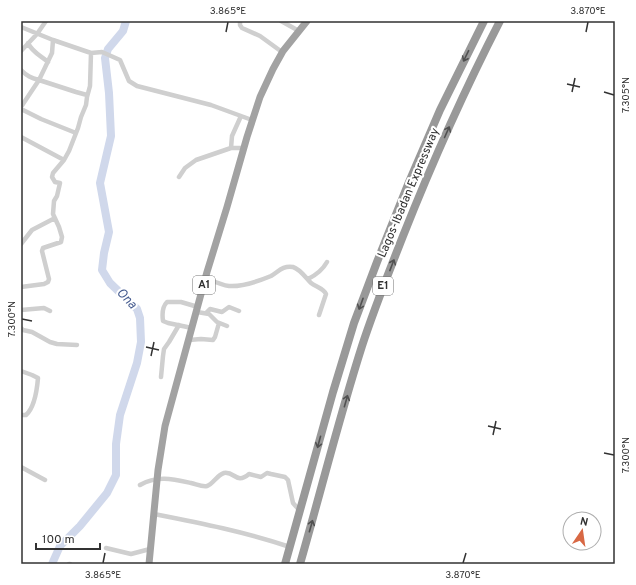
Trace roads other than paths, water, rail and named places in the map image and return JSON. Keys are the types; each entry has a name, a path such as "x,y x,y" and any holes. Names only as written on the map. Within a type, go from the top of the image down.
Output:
{"highway":[{"name":"A1","path":"149,564 157,479 165,426 206,278 252,120 267,80 282,52 307,21"},
{"name":"Lagos-Ibadan Expressway","path":"285,564 338,375 354,323 374,268 440,110 484,21"},
{"name":"Lagos-Ibadan Expressway","path":"300,564 349,389 378,298 443,141 500,21"}],"street":[{"path":"21,51 37,34 46,21"},
{"path":"240,21 242,28 260,36 282,52"},
{"path":"281,21 299,31"},
{"path":"21,26 53,40 91,53 102,52 120,60 129,81 137,86 210,105 252,120"},
{"path":"53,40 52,53 48,62 39,80 21,108 41,119 76,133"},
{"path":"28,43 30,48 48,62"},
{"path":"21,288 48,282 49,279 42,251 43,248 61,242 62,239 59,226 53,214 54,201 57,198 60,183 55,182 52,177 53,173 64,160 69,151 86,105 90,86 91,53"},
{"path":"21,70 29,77 87,95"},
{"path":"232,148 232,136 241,116"},
{"path":"21,137 64,160"},
{"path":"179,177 186,168 196,160 232,148 244,148"},
{"path":"21,244 32,230 55,218"},
{"path":"308,279 319,273 327,262"},
{"path":"206,278 229,286 240,285 254,282 288,266 295,268 326,294 319,315"},
{"path":"192,328 164,321 162,317 163,306 167,302 181,302 209,314 217,322 226,326"},
{"path":"206,313 210,309 222,312 229,307 239,311"},
{"path":"21,310 44,308 50,311"},
{"path":"189,340 213,340 219,323"},
{"path":"161,377 164,349 179,325"},
{"path":"21,328 22,330 32,332 50,342 57,344 77,345"},
{"path":"21,371 38,378 38,385 30,411 26,415 21,415"},
{"path":"21,467 44,480"},
{"path":"140,485 147,481 157,479 172,479 208,486 220,475 225,473 240,479 249,474 261,477 267,473 285,477 288,480 293,503 300,511"},
{"path":"154,514 264,538 290,547"},
{"path":"106,548 131,554 150,549"}],"waterway":[{"name":"Ona","path":"52,564 60,546 80,526 107,493 116,475 116,444 120,415 137,363 141,342 140,318 137,309 110,283 102,270 109,232 100,183 111,136 109,93 105,58 108,49 123,31 126,21"}]}
